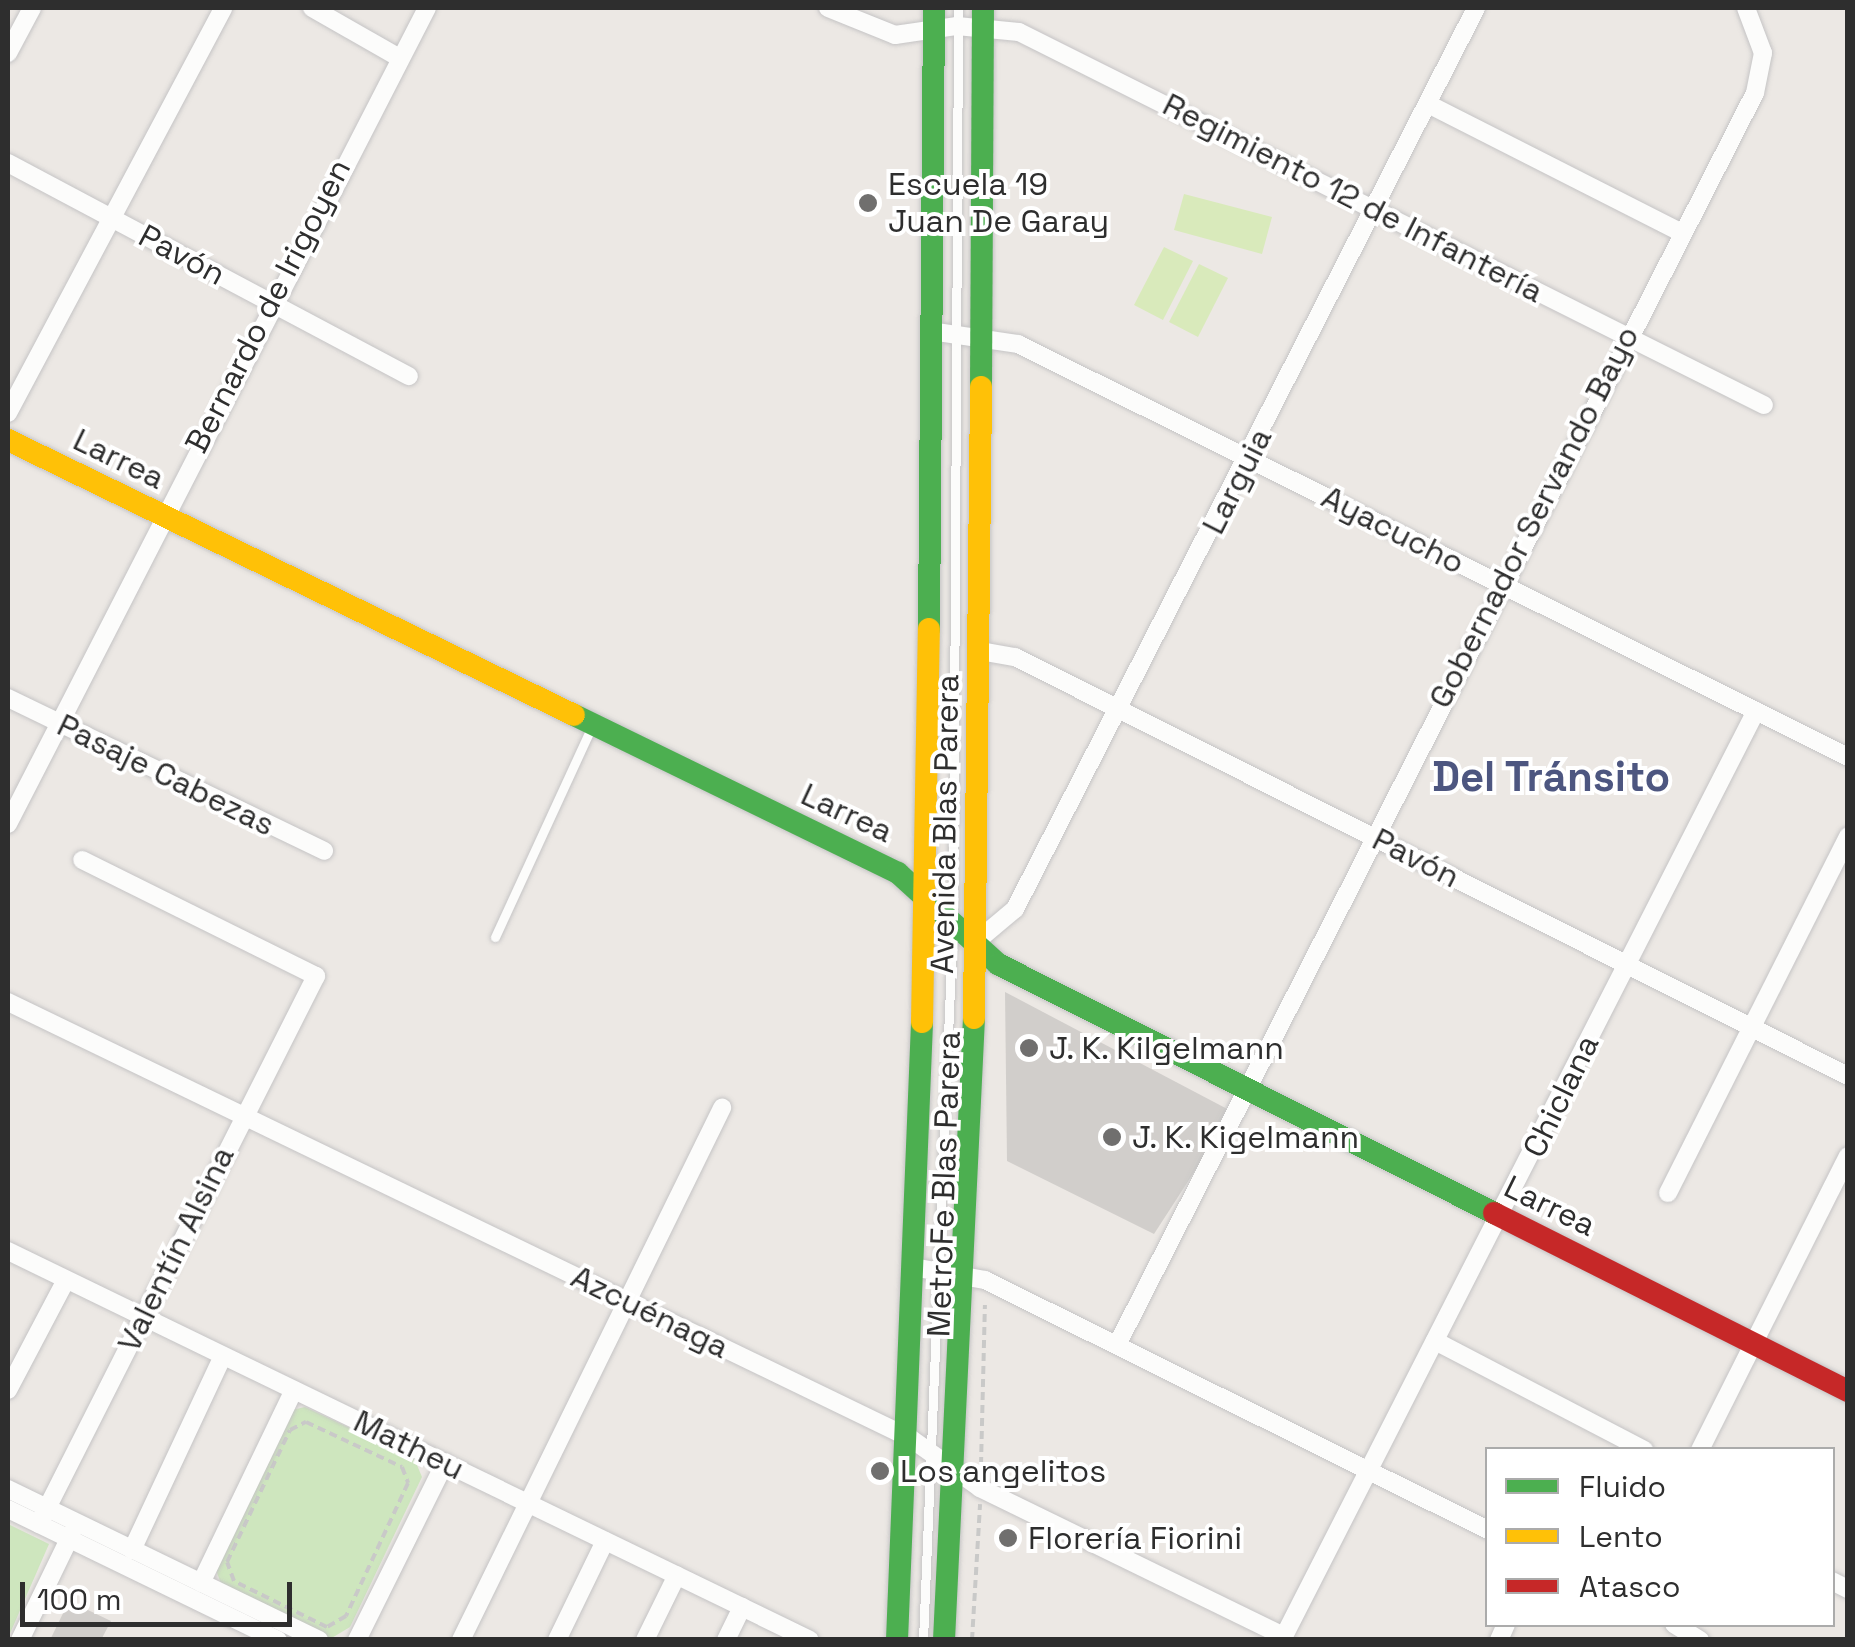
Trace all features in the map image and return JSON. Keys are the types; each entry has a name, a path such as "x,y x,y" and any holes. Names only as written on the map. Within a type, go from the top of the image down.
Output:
{"main road":[{"name":"Avenida Blas Parera","path":"944,1640 966,1276 978,940 982,17"},
{"name":"Avenida Blas Parera","path":"896,1640 910,1438 930,1270 927,891 934,19"},
{"name":"Larrea","path":"8,440 927,891 998,964 1848,1391"}],"street":[{"path":"8,53 32,8"},
{"path":"8,413 223,8"},
{"path":"312,8 398,57"},
{"name":"Bernardo de Irigoyen","path":"8,824 268,301 426,8"},
{"name":"Regimiento 12 de Infantería","path":"828,8 895,36 934,19 958,17 982,17 1019,32 1764,405"},
{"name":"Larguia","path":"978,940 1016,908 1476,8"},
{"name":"Gobernador Servando Bayo","path":"1117,1345 1498,583 1682,232 1761,71 1746,8"},
{"path":"1428,104 1682,232"},
{"name":"Pavón","path":"8,163 409,376"},
{"name":"Ayacucho","path":"930,331 1018,344 1848,757"},
{"name":"Pavón","path":"980,651 1016,658 1848,1076"},
{"name":"Pasaje Cabezas","path":"8,698 324,851"},
{"name":"Chiclana","path":"1283,1638 1367,1469 1501,1218 1756,711"},
{"path":"1668,1193 1848,836"},
{"name":"Valentín Alsina","path":"43,1516 242,1115 316,976 82,860"},
{"name":"Azcuénaga","path":"8,1002 910,1438 956,1472 1283,1638"},
{"path":"460,1640 622,1298 722,1108"},
{"path":"1702,1447 1848,1156"},
{"name":"Matheu","path":"8,1252 810,1640"},
{"path":"930,1270 966,1276 1117,1345 1485,1528"},
{"path":"8,1390 66,1280"},
{"path":"1435,1341 1638,1447"},
{"path":"132,1550 223,1356"},
{"path":"201,1583 294,1390"},
{"path":"357,1640 444,1463"},
{"path":"8,1489 43,1516 278,1640"},
{"path":"8,1509 43,1516"},
{"path":"73,1531 132,1550 319,1640"},
{"path":"20,1640 73,1531"},
{"path":"556,1640 606,1541"},
{"path":"645,1640 677,1575"},
{"path":"726,1640 742,1607"}],"lane":[{"name":"MetroFe Blas Parera","path":"923,1640 933,1457 930,1270 953,916 958,17"},
{"path":"495,937 590,728"}],"path":[{"path":"295,1424 406,1471 346,1616 328,1627 228,1574 295,1424"}],"green space":[{"path":"1184,194 1272,217 1262,254 1174,230"},
{"path":"1164,247 1193,261 1163,320 1134,305"},
{"path":"1199,264 1228,278 1198,337 1169,322"},
{"path":"305,1407 414,1458 422,1477 350,1627 330,1639 222,1586 214,1565 292,1410"},
{"path":"8,1524 49,1544 8,1638"}],"building":[{"name":"J. K. Kigelmann","path":"1005,992 1233,1112 1154,1234 1007,1161"},
{"path":"69,1601 111,1621 101,1640 50,1640"}],"traffic: fast":[{"path":"929,629 934,8"},
{"path":"981,387 983,8"},
{"path":"574,715 898,873 998,964 1494,1213"},
{"path":"944,1640 974,1018"},
{"path":"897,1640 922,1022"}],"traffic: slow":[{"path":"974,1018 981,387"},
{"path":"8,440 574,715"},
{"path":"922,1022 929,629"}],"traffic: jam":[{"path":"1494,1213 1848,1391"}],"place":[{"name":"Escuela 19 Juan De Garay","path":"868,203"},
{"name":"J. K. Kilgelmann","path":"1029,1048"},
{"name":"J. K. Kigelmann","path":"1112,1137"},
{"name":"Los angelitos","path":"880,1471"},
{"name":"Florería Fiorini","path":"1008,1538"}],"district":[{"name":"Del Tránsito","path":"1551,777"}]}
